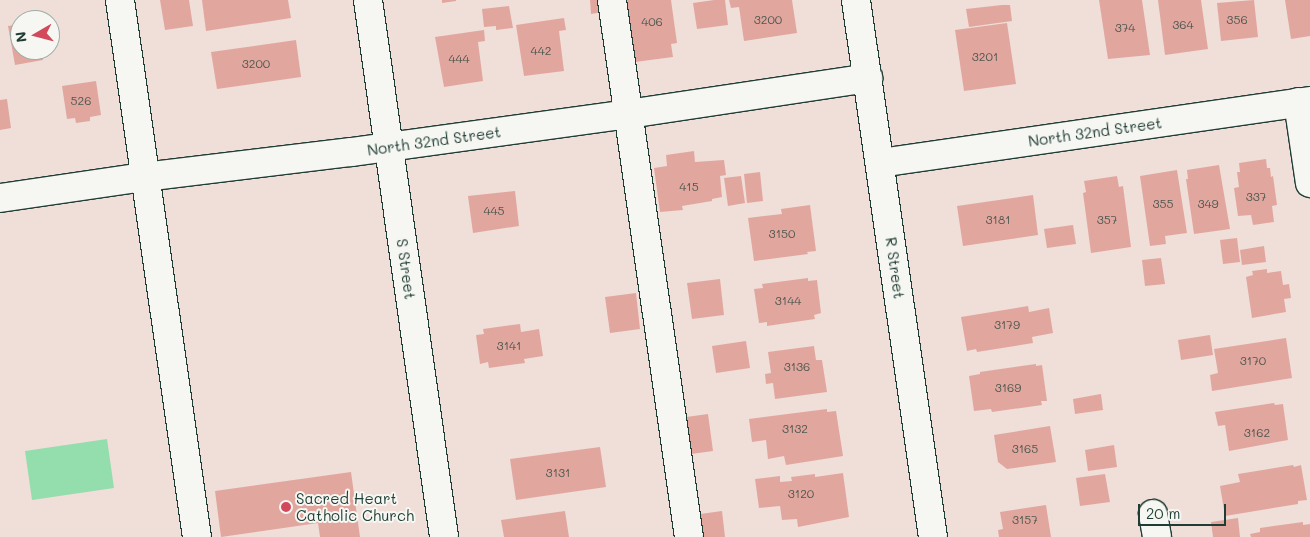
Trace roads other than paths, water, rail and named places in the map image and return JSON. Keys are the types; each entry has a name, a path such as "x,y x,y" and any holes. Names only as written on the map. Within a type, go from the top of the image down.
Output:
{"street":[{"path":"120,0 196,537"},
{"name":"S Street","path":"368,0 444,537"},
{"path":"612,0 689,537"},
{"name":"R Street","path":"856,0 933,537"},
{"name":"North 32nd Street","path":"0,198 144,177 389,147 628,114 868,78"},
{"path":"1304,102 1310,183"},
{"name":"North 32nd Street","path":"880,163 1304,102"}],"place":[{"name":"Sacred Heart Catholic Church","path":"286,507"}]}
